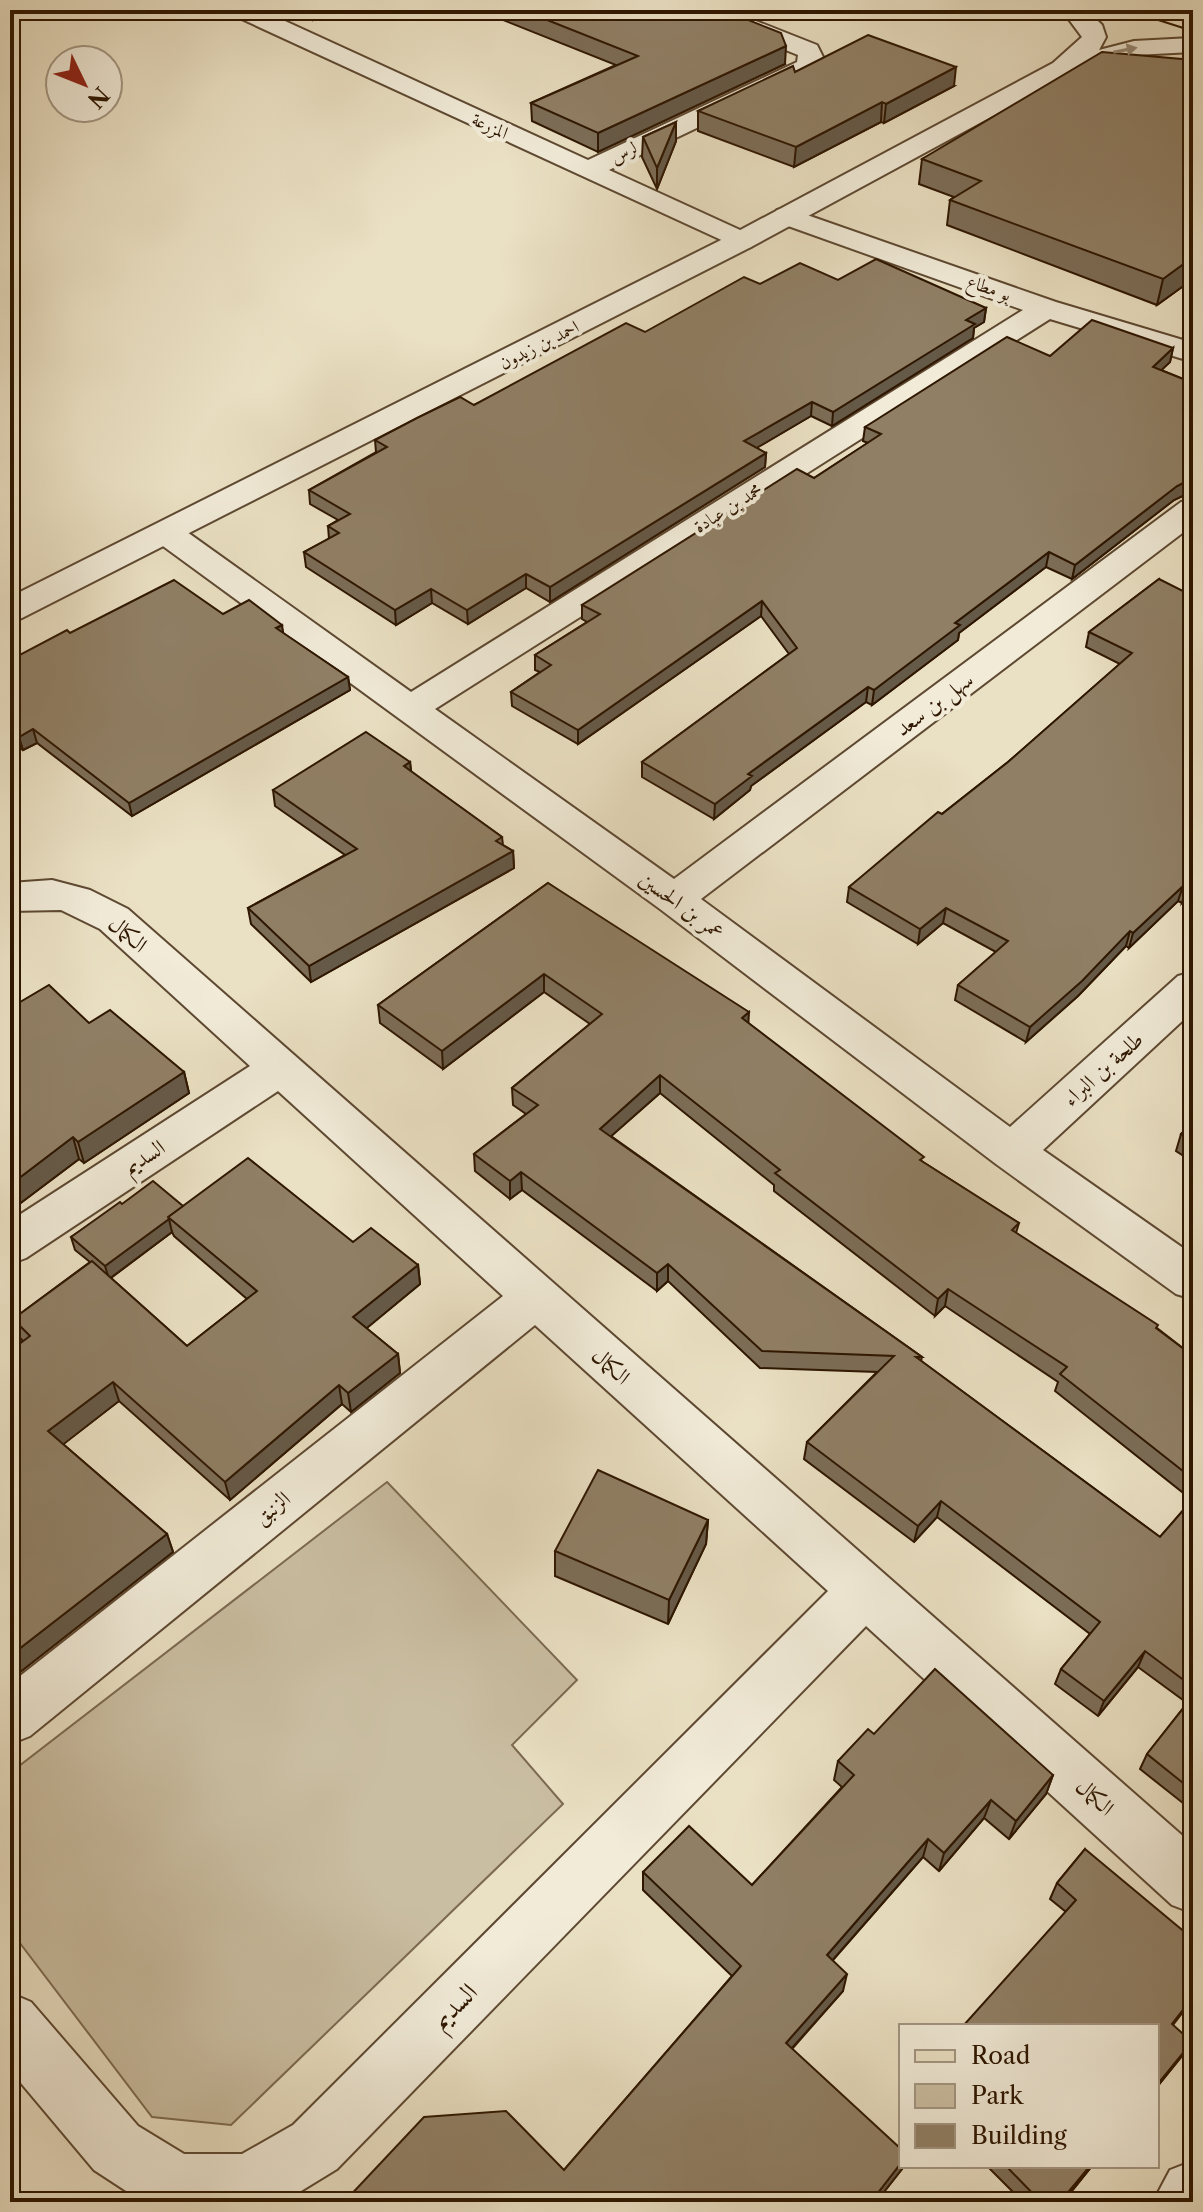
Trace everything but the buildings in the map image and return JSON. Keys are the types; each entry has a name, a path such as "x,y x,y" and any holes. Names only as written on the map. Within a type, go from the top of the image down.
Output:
{"main road":[{"path":"1154,10 1192,38"}],"street":[{"name":"المزرعة","path":"241,10 741,241"},
{"name":"لرس","path":"586,171 807,66 811,57 808,50 706,10"},
{"name":"احمد بن زيدون","path":"10,611 168,534 741,241 1062,68 1089,47 1094,37 1093,30 1074,10"},
{"path":"1086,10 1192,38"},
{"name":"احمد بن زيدون","path":"1062,68 1134,48 1192,38"},
{"name":"بو مطاع","path":"787,216 1046,308 1193,353"},
{"name":"محمد بن عبادة","path":"409,709 1046,308"},
{"path":"1155,341 1180,323"},
{"name":"سهل بن سعد","path":"674,899 1193,509"},
{"name":"عمر بن الحسين","path":"168,534 674,899 1012,1152 1193,1280"},
{"name":"الكمال","path":"10,897 40,891 76,898 114,919 278,1069 1193,1884"},
{"name":"طلحة بن البراء","path":"1012,1152 1193,987"},
{"name":"السديم","path":"10,1245 278,1069"},
{"name":"الزنبق","path":"10,1718 535,1298"},
{"name":"السديم","path":"10,2023 116,2148 176,2186 249,2186 315,2147 864,1591"},
{"path":"1185,2202 1193,2193"}],"green space":[{"path":"387,1482 577,1680 512,1745 563,1804 231,2125 152,2117 10,1930 10,1773"}]}
